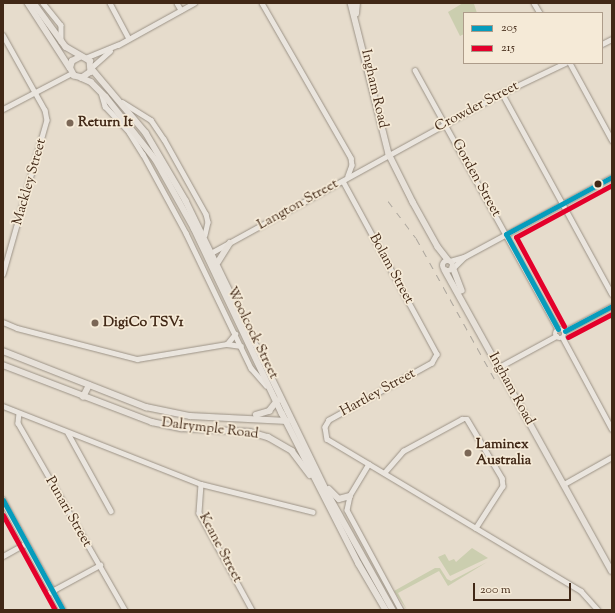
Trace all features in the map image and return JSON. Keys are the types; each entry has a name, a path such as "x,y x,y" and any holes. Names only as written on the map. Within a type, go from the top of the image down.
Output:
{"main road":[{"path":"28,3 71,71 82,78 87,76 92,68 83,57 61,41 34,3"},
{"name":"Ingham Road","path":"351,3 356,15 389,154 438,247 453,267 459,285 501,367"},
{"name":"Ingham Road","path":"356,15 357,3"},
{"path":"71,71 72,62 83,57"},
{"name":"Woolcock Street","path":"92,68 157,148 205,235 327,500 386,610"},
{"name":"Woolcock Street","path":"82,78 91,82 101,92 156,160 207,256 287,421"},
{"path":"218,262 230,243"},
{"path":"445,270 448,261"},
{"path":"445,270 453,267"},
{"name":"Ingham Road","path":"445,270 501,367 612,571"},
{"name":"Dalrymple Road","path":"3,351 89,386 168,412 287,421 295,430"},
{"name":"Dalrymple Road","path":"3,365 83,397 159,424 211,432 250,432 268,437 284,446 298,458 327,500"},
{"path":"83,397 89,386"},
{"path":"225,417 262,415 271,410 277,401"},
{"name":"Woolcock Street","path":"295,430 393,610"},
{"path":"314,464 332,493 339,499 350,496"},
{"name":"Ingham Road","path":"565,483 612,565"},
{"path":"3,500 4,509 25,543 60,610"},
{"path":"51,591 64,610"}],"street":[{"path":"43,3 61,25 61,41"},
{"path":"110,3 129,38"},
{"path":"177,3 181,10"},
{"path":"92,68 118,45 194,3"},
{"path":"262,3 351,158 352,165 347,177"},
{"path":"534,3 539,12"},
{"name":"Mackley Street","path":"3,274 47,120 47,114 4,37"},
{"path":"603,44 612,39"},
{"path":"83,57 118,45"},
{"name":"Crowder Street","path":"389,154 502,94 564,64"},
{"path":"571,64 612,140"},
{"name":"Gorden Street","path":"415,70 558,329"},
{"path":"3,108 71,71"},
{"path":"101,92 105,106 129,132 143,154 186,234 254,373 263,380 273,394"},
{"path":"502,94 612,294"},
{"path":"119,100 135,112 151,120 164,139 206,214 208,222 205,235"},
{"name":"Langton Street","path":"207,256 389,154"},
{"path":"453,267 464,257 612,177"},
{"name":"Bolam Street","path":"343,181 436,349 436,357"},
{"path":"448,261 464,257"},
{"path":"501,367 556,336 558,329 565,331 612,306"},
{"path":"3,322 16,328 137,359 227,344 240,346"},
{"path":"565,331 563,338 612,429"},
{"path":"227,344 235,334"},
{"path":"556,336 563,338"},
{"name":"Hartley Street","path":"369,464 329,441 324,432 329,420 432,363 436,357"},
{"path":"3,406 68,433 201,484 313,512"},
{"name":"Punari Street","path":"19,413 18,423 125,610"},
{"path":"384,473 403,451 462,420 467,420 502,478 503,486 476,528"},
{"path":"68,433 111,511"},
{"path":"565,483 612,457"},
{"path":"347,510 350,496 369,464 581,591 598,610"},
{"name":"Keane Street","path":"201,484 199,513 252,610"},
{"path":"339,499 347,510 400,610"},
{"path":"3,556 25,543"},
{"path":"51,591 100,565"}],"green space":[{"path":"463,3 474,4 477,12 463,12 463,34 460,36 448,12"},
{"path":"472,548 488,558 450,576 438,557 445,554 449,561 454,559 456,562"},
{"path":"487,562 448,586 439,571 398,593 407,610 394,591 435,568 440,568 447,579 451,581"}],"railway":[{"path":"388,201 416,238 495,380"}],"transit line":[{"name":"205","path":"558,329 506,234 612,177"},
{"name":"215","path":"564,326 516,237 612,185"},
{"name":"205","path":"565,331 612,306"},
{"name":"215","path":"568,337 612,314"},
{"name":"205","path":"3,500 63,610"},
{"name":"215","path":"3,515 55,610"}],"place":[{"name":"Return It","path":"70,123"},
{"name":"DigiCo TSV1","path":"95,323"},
{"name":"Laminex Australia","path":"468,453"}]}
